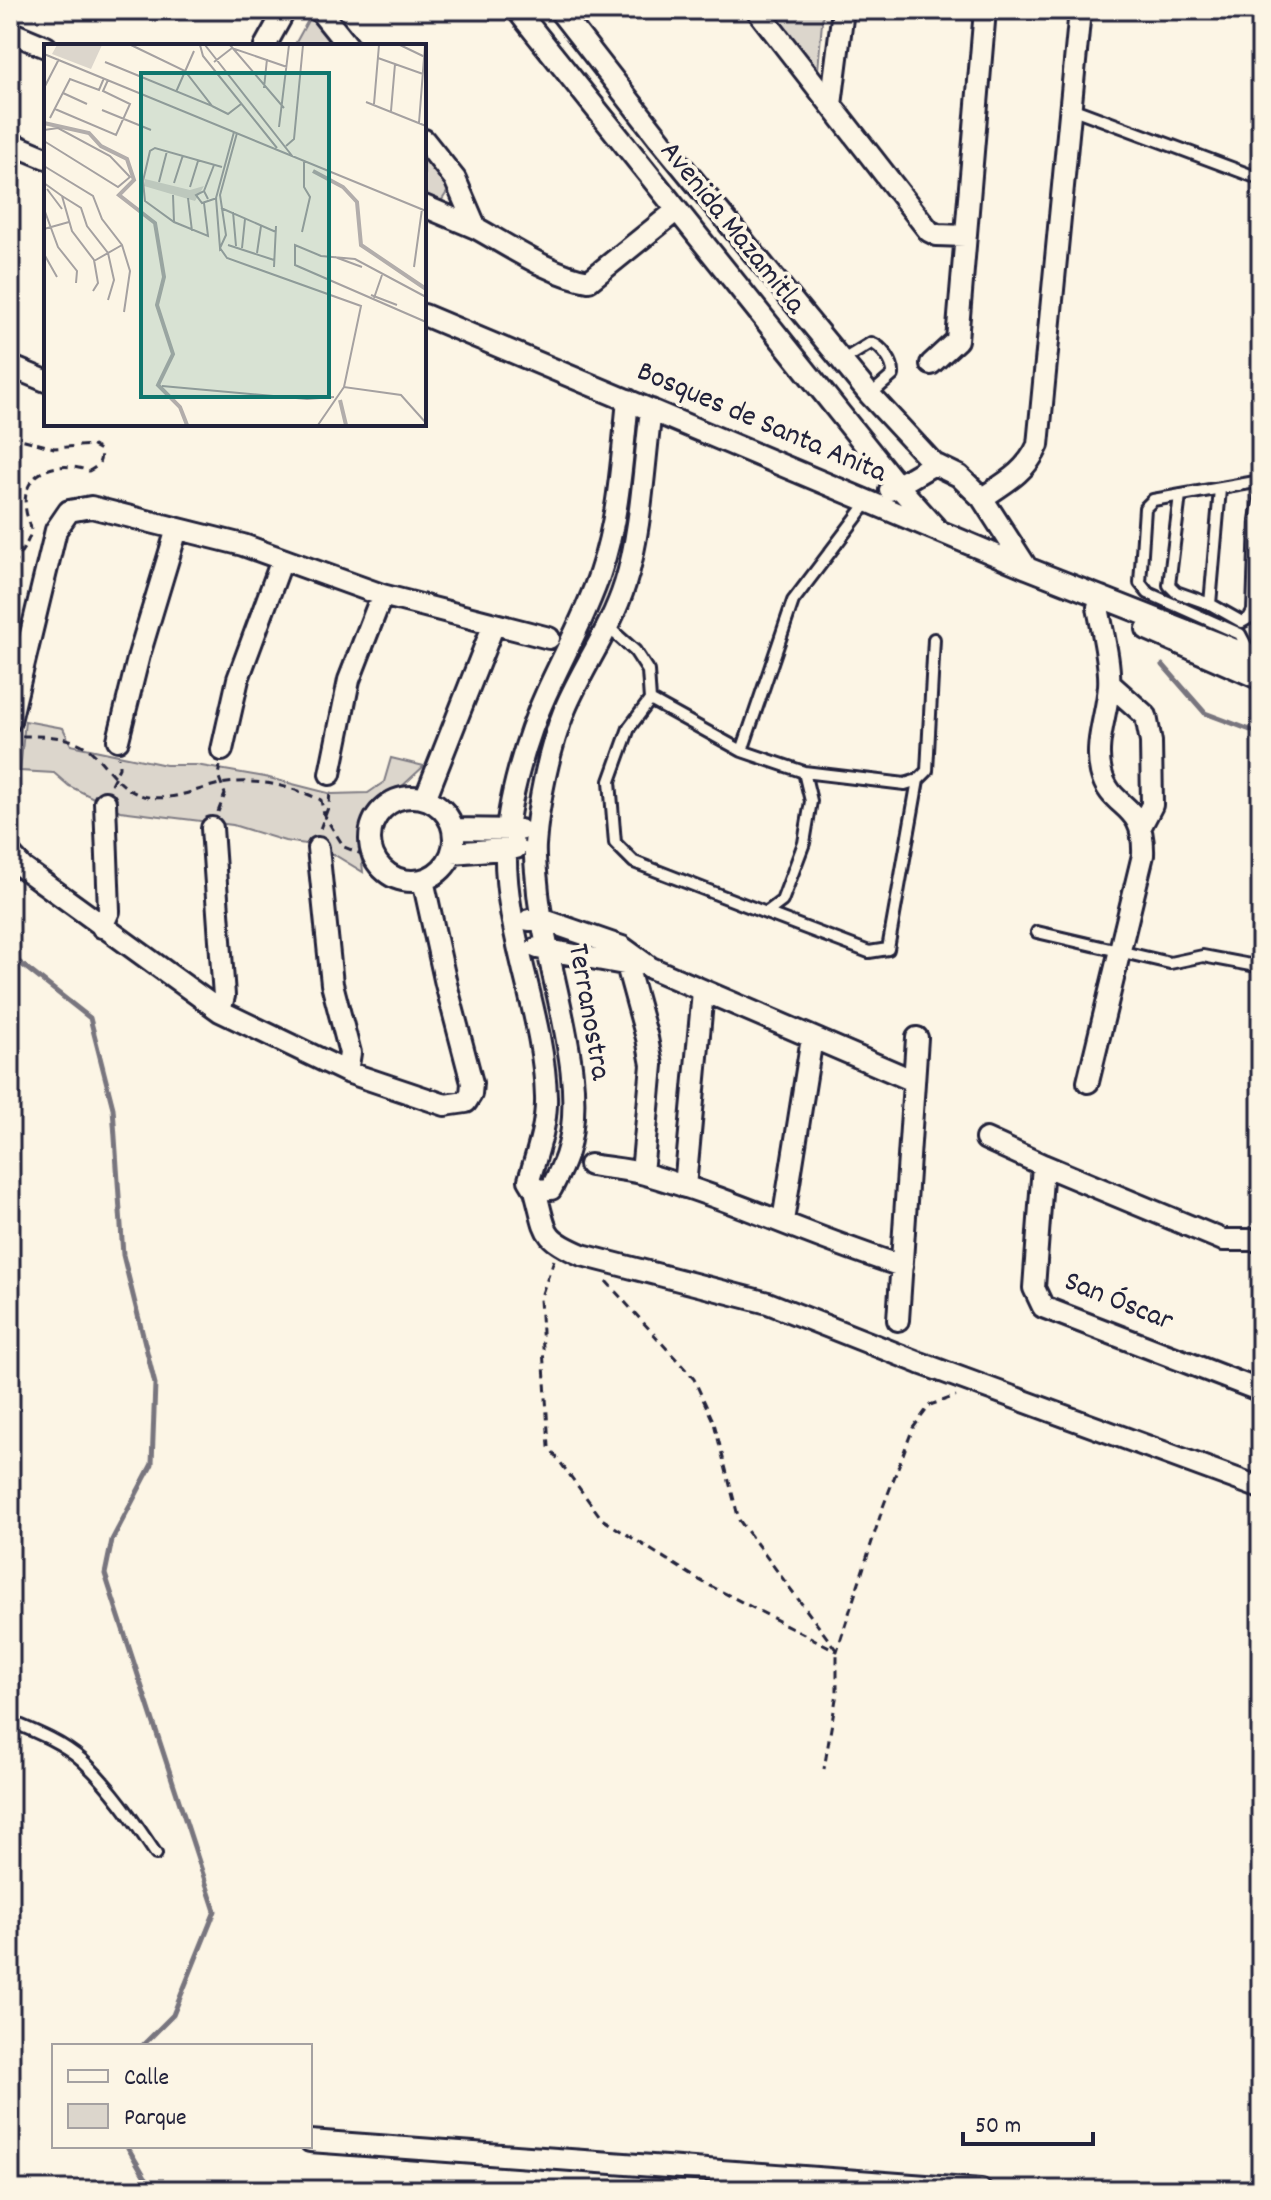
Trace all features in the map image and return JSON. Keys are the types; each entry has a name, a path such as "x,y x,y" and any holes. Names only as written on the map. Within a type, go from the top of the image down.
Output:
{"street":[{"path":"267,40 272,10"},
{"path":"267,40 285,10"},
{"path":"319,10 346,44"},
{"name":"Avenida Mazamitla","path":"517,10 898,486 937,530"},
{"name":"Avenida Mazamitla","path":"559,10 661,141 870,395 934,464 959,476 982,498 1027,568"},
{"path":"757,10 929,231 937,235 965,236"},
{"path":"831,105 843,10"},
{"path":"931,364 957,340 985,10"},
{"path":"982,498 1019,474 1034,456 1038,445 1080,10"},
{"path":"10,32 44,46"},
{"path":"638,161 661,141"},
{"path":"10,143 44,157"},
{"path":"426,143 455,179 476,228"},
{"path":"426,207 476,228 578,280 589,281 677,210"},
{"name":"Bosques de Santa Anita","path":"426,316 1076,586 1100,602 1261,679"},
{"path":"10,366 44,380"},
{"name":"Terranostra","path":"628,400 615,523 600,575 544,699 516,780 507,838 517,949 537,1029 546,1099 543,1133 529,1180 535,1190 551,1189 566,1156 571,1133 572,1102 565,1031 541,919 535,840 543,787 565,710 608,627 626,581 651,410"},
{"path":"868,502 934,464"},
{"path":"10,721 56,530 69,511 91,507 243,545 382,595 549,638"},
{"path":"118,740 139,655 177,529"},
{"path":"222,750 238,679 282,560"},
{"path":"330,774 349,680 382,595"},
{"path":"1088,1082 1143,855 1141,826 1133,812 1115,798 1101,775 1098,752 1110,684 1100,602"},
{"name":"Bosques de Santa Anita","path":"1100,602 1256,658"},
{"path":"425,799 494,624"},
{"path":"1110,684 1146,716 1151,742 1152,805 1141,826"},
{"path":"408,797 425,799 438,806 448,816 453,829 452,853 441,870 423,880 400,880 381,869 369,843 371,827 379,812 392,802 408,797"},
{"path":"102,927 109,911 105,802"},
{"path":"212,828 224,996 220,1011"},
{"path":"453,829 535,840"},
{"path":"452,853 507,838"},
{"path":"318,848 332,984 350,1053 347,1072"},
{"path":"10,854 23,868 220,1011 347,1072 445,1105 466,1102 472,1083 423,880"},
{"path":"513,921 541,919 914,1081"},
{"path":"517,949 546,948 623,956"},
{"path":"623,956 652,1065 642,1173"},
{"path":"685,1187 703,991"},
{"path":"783,1221 812,1038"},
{"path":"898,1320 917,1038"},
{"path":"986,1139 1223,1240 1261,1240"},
{"path":"590,1165 642,1173 902,1266"},
{"name":"San Óscar","path":"1043,1165 1034,1288 1043,1307 1261,1391"},
{"path":"535,1190 548,1236 559,1245 582,1255 768,1303 920,1363 1261,1488"},
{"path":"312,2141 981,2190"}],"lane":[{"path":"1071,108 1261,179"},
{"path":"843,360 865,345 871,343 880,347 892,365 893,375 870,395"},
{"path":"1256,658 1240,634 1148,593 1140,583 1145,508 1153,500 1261,481"},
{"path":"1210,604 1220,489"},
{"path":"1180,495 1169,585 1176,592 1210,604 1242,622 1253,611 1256,520 1261,491"},
{"path":"742,751 793,601 868,502"},
{"path":"608,627 635,651 648,671 650,700 629,728 610,781 615,843 634,862 869,952 888,949 918,780"},
{"path":"650,700 742,751 804,772 905,784 918,780 927,771 934,639"},
{"path":"766,913 782,901 804,843 811,801 804,772"},
{"path":"1037,932 1170,963 1203,956 1261,967"},
{"path":"10,1721 37,1732 80,1759 125,1807 156,1854"}],"path":[{"path":"10,436 54,448 91,445 100,450 102,460 89,471 66,464 52,467 30,483 26,511 31,534 13,562 10,573"},
{"path":"10,735 57,736 87,748 114,778 146,798 177,796 222,784 292,786 321,800 324,815 344,847 374,859"},
{"path":"105,802 119,768 118,740"},
{"path":"212,828 225,794 218,775 222,750"},
{"path":"318,848 320,824 329,805 330,774"},
{"path":"559,1245 540,1299 549,1447 602,1519 701,1581 837,1651"},
{"path":"603,1277 694,1379 714,1423 739,1520 837,1651"},
{"path":"824,1769 837,1693 837,1651 883,1507 913,1428 930,1405 958,1396"}],"green space":[{"path":"769,10 823,10 818,70"},
{"path":"312,13 336,44 295,44"},
{"path":"426,155 451,186 438,206 426,200"},
{"path":"25,721 63,728 71,745 166,765 196,765 265,777 332,794 368,793 384,782 391,758 424,766 398,790 374,803 359,833 363,872 320,846 285,841 233,825 120,811 69,786 54,773 20,771"}],"waterway":[{"path":"1163,665 1205,713 1261,734"},
{"path":"10,955 90,1018 113,1108 123,1255 155,1384 152,1464 112,1540 105,1574 215,1911 173,2015 144,2044"},
{"path":"128,2148 145,2177 157,2190"}]}
